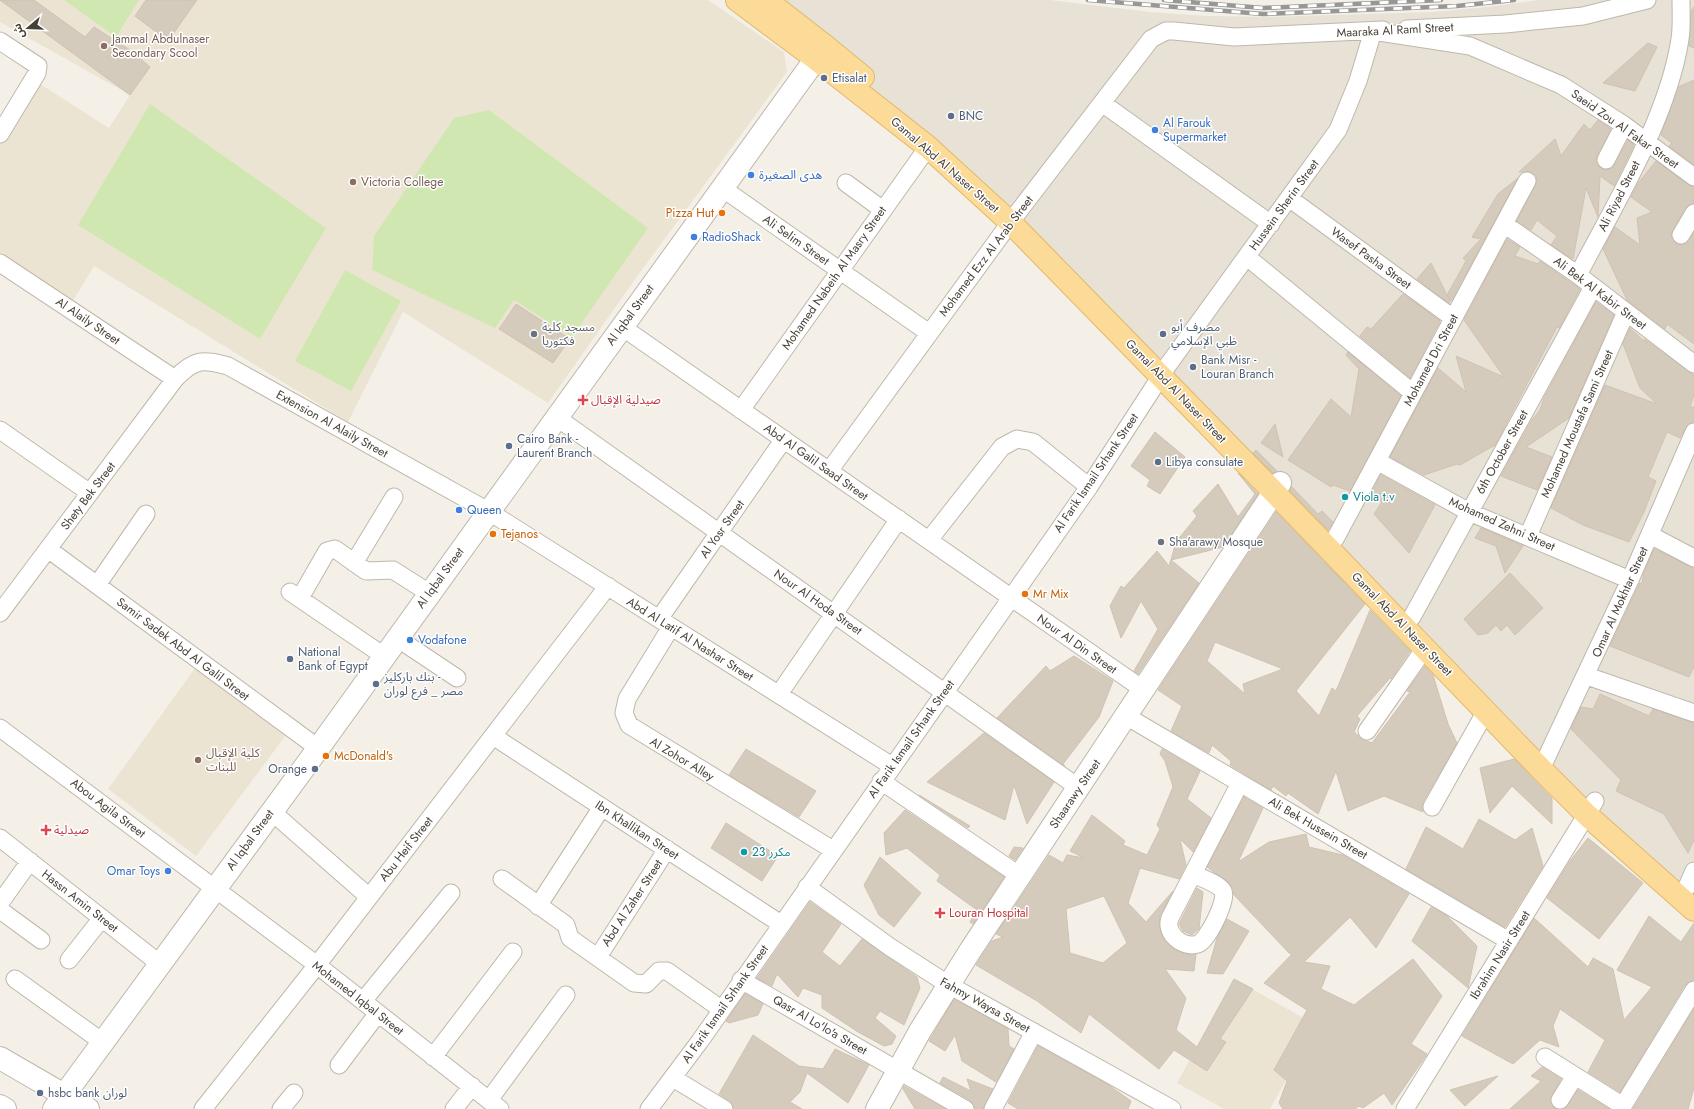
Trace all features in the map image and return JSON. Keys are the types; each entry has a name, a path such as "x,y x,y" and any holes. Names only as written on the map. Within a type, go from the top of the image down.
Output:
{"main road":[{"name":"Gamal Abd Al Naser Street","path":"737,0 821,52 938,141 1277,487 1486,711 1544,763 1694,910"},
{"name":"Gamal Abd Al Naser Street","path":"766,0 821,52 928,147 1013,219"},
{"name":"Gamal Abd Al Naser Street","path":"1277,487 1335,539 1412,617 1544,763"},
{"name":"Gamal Abd Al Naser Street","path":"1591,808 1692,884"}],"street":[{"name":"Maaraka Al Raml Street","path":"1146,45 1158,34 1166,31 1234,37 1505,24 1583,16 1647,0"},
{"name":"Ali Riyad Street","path":"1578,276 1647,142 1669,85 1680,39 1681,0"},
{"name":"Saeid Zou Al Fakar Street","path":"1373,30 1470,46 1561,85 1624,125 1694,177"},
{"name":"Hussein Sherin Street","path":"1165,371 1338,130 1358,81 1373,30"},
{"path":"0,41 38,66 37,73 0,134"},
{"name":"Mohamed Ezz Al Arab Street","path":"829,471 1013,219 1146,45"},
{"name":"Al Iqbal Street","path":"60,1102 821,52"},
{"path":"1102,103 1271,224"},
{"path":"1606,160 1624,125"},
{"name":"Mohamed Nabeih Al Masry Street","path":"741,410 928,147"},
{"name":"Mohamed Dri Street","path":"1335,539 1527,181"},
{"path":"846,183 883,210"},
{"name":"Ali Selim Street","path":"722,188 929,333"},
{"name":"Wasef Pasha Street","path":"1289,198 1453,318"},
{"path":"1681,235 1694,213"},
{"name":"Ali Bek Al Kabir Street","path":"1504,224 1578,276 1694,364"},
{"path":"1247,257 1413,393"},
{"name":"Al Alaily Street","path":"0,263 175,380"},
{"name":"6th October Street","path":"1412,617 1592,287"},
{"name":"Mohamed Moustafa Sami Street","path":"1528,536 1626,312"},
{"name":"Abd Al Galil Saad Street","path":"622,327 1011,598"},
{"name":"Extension Al Alaily Street","path":"175,380 186,368 194,363 208,360 228,366 488,511"},
{"name":"Al Farik Ismail Srhank Street","path":"649,1109 673,1078 1089,487 1165,371"},
{"name":"Shety Bek Street","path":"3,601 48,548 175,380"},
{"name":"Nour Al Hoda Street","path":"556,418 1079,788"},
{"path":"0,430 90,493"},
{"name":"Omar Al Mokhtar Street","path":"1544,763 1587,676 1694,432"},
{"path":"928,540 1002,447 1017,439 1032,442 1089,487"},
{"name":"Al Yosr Street","path":"665,623 719,533 784,440"},
{"name":"Mohamed Zehni Street","path":"1377,461 1469,512 1630,580"},
{"name":"Shaarawy Street","path":"877,1109 920,1031 949,985 1277,487"},
{"path":"354,563 394,498"},
{"name":"Abd Al Latif Al Nashar Street","path":"488,511 892,766"},
{"path":"97,585 146,514"},
{"path":"779,694 898,519"},
{"path":"1650,535 1694,558"},
{"name":"Samir Sadek Abd Al Galil Street","path":"48,548 318,748"},
{"path":"384,656 295,595 327,551 335,549 366,571 393,570 429,593"},
{"name":"Abu Heif Street","path":"203,1109 317,965 608,586"},
{"name":"Nour Al Din Street","path":"1011,598 1144,690"},
{"name":"Al Zohor Alley","path":"665,623 627,700 624,713 629,726 833,850"},
{"path":"397,638 457,678"},
{"path":"1367,731 1426,648"},
{"path":"1587,676 1694,713"},
{"path":"1432,807 1486,711"},
{"name":"Ali Bek Hussein Street","path":"1126,716 1509,941"},
{"name":"Abou Agila Street","path":"0,728 215,888"},
{"name":"Ibn Khallikan Street","path":"493,736 781,924"},
{"path":"881,781 1020,876"},
{"path":"1193,874 1240,783"},
{"path":"538,906 602,807"},
{"name":"Ibrahim Nasir Street","path":"1405,1109 1591,808"},
{"path":"271,811 369,897"},
{"name":"Hassn Amin Street","path":"0,838 160,964"},
{"name":"Abd Al Zaher Street","path":"598,957 667,849"},
{"path":"0,903 30,862"},
{"path":"502,879 566,925 570,938 638,985 646,984 659,971 667,971 721,1010"},
{"name":"Fahmy Waysa Street","path":"807,887 890,947 949,985 1172,1109"},
{"name":"Mohamed Iqbal Street","path":"215,888 317,965 472,1086 494,1105"},
{"path":"363,1001 451,893"},
{"path":"0,910 41,940"},
{"path":"69,960 102,918"},
{"path":"434,1057 513,952"},
{"path":"15,979 104,1043"},
{"name":"Qasr Al Lo'lo'a Street","path":"741,980 965,1109"},
{"path":"1544,1057 1622,1107 1694,990"},
{"path":"494,1105 566,995"},
{"path":"338,1065 378,1013"},
{"path":"993,1109 1034,1032"},
{"path":"0,1058 60,1102 88,1109"},
{"path":"1560,1100 1575,1076"},
{"path":"673,1078 724,1109"},
{"path":"454,1109 472,1086"},
{"path":"281,1109 294,1093"},
{"path":"0,1106 5,1109"}],"shaded area":[{"name":"Victoria College","path":"0,0 708,0 784,52 787,72 636,278 548,403 403,312 348,422 94,266 73,301 58,290 55,294 0,258 0,143 37,82 109,128 130,95 0,22"},
{"path":"752,0 1050,0 1150,12 1207,16 1270,17 1433,12 1538,0 1694,0 1694,902 1604,820 1013,219"},
{"name":"كلية الإقبال للبنات","path":"198,664 289,731 196,856 108,789"},
{"path":"1234,979 1316,1025 1270,1109 1224,1109 1177,1083"}],"green space":[{"path":"64,0 139,0 116,37"},
{"path":"150,104 326,228 260,339 78,225"},
{"path":"489,110 648,228 572,337 514,300 495,328 372,270 374,236 454,118"},
{"path":"345,270 401,301 351,391 295,361"}],"building":[{"path":"0,0 34,0 85,37 94,27 130,50 150,67 130,95"},
{"path":"146,0 197,0 168,41 135,16"},
{"path":"1694,7 1694,48 1689,46 1691,11"},
{"path":"1648,43 1657,47 1635,91 1603,83"},
{"path":"1694,80 1694,165 1669,146 1672,143 1661,135 1678,87"},
{"path":"1598,120 1611,129 1597,156 1596,161 1601,169 1606,170 1612,168 1628,140 1634,145 1614,186 1600,176 1598,217 1586,188 1573,259 1551,245 1557,236 1537,220 1531,230 1517,221 1537,181 1536,176 1531,172 1519,172 1555,139 1561,156 1584,124 1590,130"},
{"path":"1656,161 1688,185 1694,187 1694,203 1685,208 1671,235 1676,243 1681,245 1686,243 1694,233 1694,344 1667,324 1665,329 1627,300 1603,249 1615,227 1640,245 1637,218 1652,212 1631,197 1639,182"},
{"path":"1518,178 1451,301 1447,295 1466,261 1463,258 1481,239 1472,237 1498,194"},
{"path":"1507,239 1520,247 1515,256 1538,264 1540,261 1580,289 1559,328 1557,327 1495,445 1460,465 1457,464 1424,475 1390,457 1438,368 1466,392 1456,356 1504,377 1464,320"},
{"path":"1431,263 1450,301 1449,303 1417,279"},
{"path":"1403,294 1440,321 1410,378 1360,336 1367,327 1371,329"},
{"path":"1596,302 1614,315 1569,418 1526,447 1552,457 1537,490 1501,476 1532,420 1540,410 1544,398"},
{"name":"مسجد كلية فكتوريا","path":"516,304 570,339 553,363 499,329"},
{"path":"1630,328 1647,344 1644,339 1694,375 1694,395 1690,407 1694,407 1694,422 1688,424 1680,438 1667,432 1648,477 1656,481 1644,512 1629,542 1583,525 1551,508 1605,385 1657,404 1640,388 1623,344"},
{"path":"1348,352 1401,396 1350,491 1333,485 1331,487 1288,460 1331,399 1351,417 1359,369 1346,355"},
{"path":"1275,424 1283,457 1261,443"},
{"name":"Libya consulate","path":"1155,432 1185,457 1160,494 1147,486 1150,480 1131,466"},
{"path":"1256,450 1277,471 1273,473 1253,453"},
{"path":"1238,473 1258,494 1223,547 1171,560 1176,542 1197,516 1193,511 1218,484 1238,517 1255,494"},
{"path":"1381,475 1435,505 1409,553 1374,514 1382,502 1369,497"},
{"path":"1292,487 1318,514 1322,511 1333,522 1328,530 1290,491"},
{"path":"1276,512 1365,604 1296,691 1319,716 1332,688 1336,691 1370,610 1410,651 1391,679 1390,678 1357,716 1360,719 1354,732 1362,739 1372,743 1410,692 1407,691 1425,666 1433,675 1448,724 1457,743 1423,802 1423,812 1384,796 1348,811 1336,771 1318,814 1288,793 1286,796 1273,786 1271,790 1230,765 1231,761 1212,745 1209,753 1171,731 1182,706 1158,690","holes":["1215,642 1283,669 1243,684 1245,694 1207,661"]},
{"path":"1481,528 1523,546 1505,573 1496,546 1475,538"},
{"path":"1654,549 1694,568 1694,667 1689,677 1610,646 1640,583 1642,584 1644,572"},
{"path":"1157,551 1169,566 1171,560 1199,583 1138,674 1134,671 1158,629 1141,601 1121,638 1110,606 1121,586 1124,588"},
{"path":"1510,573 1543,608 1515,635 1507,625 1501,631 1496,625 1488,633 1478,635 1464,619"},
{"path":"1074,656 1113,681 1099,717 1063,764 1065,766 997,718 1046,666 1050,671"},
{"path":"1600,694 1649,716 1653,709 1694,723 1694,840 1688,853 1664,814 1616,791 1621,780 1571,729 1581,707 1593,709"},
{"path":"984,733 1054,782 1027,824 1014,785 1005,820 927,782"},
{"path":"746,749 816,791 799,817 729,775"},
{"path":"1162,749 1200,771 1187,799 1211,818 1193,852 1180,839 1186,865 1179,879 1140,868 1128,903 1146,922 1173,891 1160,916 1159,925 1161,933 1165,941 1175,950 1185,954 1196,954 1194,971 1165,969 1186,998 1176,1030 1197,1047 1234,979 1253,989 1220,1039 1226,1042 1207,1071 1174,1050 1159,1069 1089,1014 1081,1033 1037,1001 976,965 992,941 1003,937 996,934 1049,855 1063,863 1067,855 1084,858 1070,851 1092,815 1125,841 1123,845 1147,855 1160,829 1157,825 1173,787 1165,761 1160,754","holes":["1104,896 1127,943 1103,963 1070,953 1066,909"]},
{"path":"1514,759 1552,798 1552,824 1512,786 1490,813 1480,768"},
{"path":"919,795 970,826 968,828"},
{"path":"1244,797 1263,808 1238,862 1269,842 1306,834 1309,847 1343,855 1409,894 1376,948 1350,917 1304,962 1330,966 1321,989 1354,1005 1413,959 1442,996 1411,1044 1427,1054 1392,1105 1384,1093 1363,1108 1359,1106 1355,1109 1283,1109 1279,1103 1287,1081 1274,1070 1307,1010 1264,983 1292,954 1289,953 1234,895 1233,889 1228,882 1207,867"},
{"path":"905,810 1004,877 973,924 970,922 977,910 937,881 940,875 907,848 886,855 884,833"},
{"path":"1479,819 1515,840 1532,828 1543,866 1505,927 1406,869 1426,827 1463,849"},
{"name":"23 مكرر","path":"726,823 778,856 762,881 711,848"},
{"path":"1588,838 1643,883 1599,939 1547,898 1570,861"},
{"path":"1014,847 1023,848 1015,860 1009,856"},
{"path":"880,857 921,893 894,927 879,915 864,885"},
{"path":"1197,888 1203,892 1199,929 1192,935 1183,931 1179,924"},
{"path":"810,902 841,924 822,952 840,966 862,939 917,977 920,988 904,1025 880,1011 875,1018 896,1036 892,1044 884,1046 858,1032 822,1008 822,995 803,988 798,997 777,974 772,986 757,978"},
{"path":"1431,907 1446,915 1477,946 1468,988 1412,941"},
{"path":"1649,916 1681,942 1694,923 1694,980 1685,985 1620,1092 1588,1072 1605,1040 1560,1009 1553,1026 1559,1047 1540,1040 1513,1064 1462,1036 1534,918 1588,967 1593,958 1613,969 1624,1020 1652,987 1617,970"},
{"path":"1227,919 1249,931 1223,974 1207,973 1217,938"},
{"path":"745,994 763,1004 758,1015 729,1023 726,1021"},
{"path":"954,999 1008,1029 1009,1046 1014,1049 996,1082 962,1061 955,1035 945,1051 929,1041"},
{"path":"1694,1009 1694,1088 1688,1109 1633,1109"},
{"path":"753,1035 799,1066 823,1069 835,1049 869,1065 848,1103 807,1073 800,1092 790,1102 802,1109 734,1109 730,1101 719,1094"},
{"path":"1038,1046 1107,1084 1131,1101 1128,1109 1018,1109 1008,1103"},
{"path":"1542,1067 1561,1079 1550,1099 1551,1105 1556,1109 1510,1109 1541,1081 1531,1076"},
{"path":"1498,1076 1465,1106 1450,1090"},
{"path":"943,1077 971,1091 967,1079 993,1089 983,1109 975,1109 970,1100 940,1083"},
{"path":"904,1086 945,1109 915,1109 903,1089"},
{"path":"1578,1090 1609,1109 1564,1109"}],"railway":[{"path":"1088,0 1263,14 1457,6 1514,0"},
{"path":"1164,0 1263,8 1441,0"}],"place":[{"name":"Jammal Abdulnaser Secondary Scool","path":"104,46"},
{"name":"Etisalat","path":"824,78"},
{"name":"BNC","path":"951,116"},
{"name":"Al Farouk Supermarket","path":"1155,130"},
{"name":"هدى الصغيرة","path":"751,175"},
{"name":"Victoria College","path":"353,182"},
{"name":"Pizza Hut","path":"722,213"},
{"name":"RadioShack","path":"694,237"},
{"name":"مسجد كلية فكتوريا","path":"534,334"},
{"name":"مصرف أبو ظبي الإسلامي","path":"1163,334"},
{"name":"Bank Misr - Louran Branch","path":"1193,367"},
{"name":"صيدلية الإقبال","path":"583,400"},
{"name":"Cairo Bank - Laurent Branch","path":"509,446"},
{"name":"Libya consulate","path":"1158,462"},
{"name":"Viola t.v","path":"1345,497"},
{"name":"Queen","path":"459,510"},
{"name":"Tejanos","path":"493,534"},
{"name":"Sha'arawy Mosque","path":"1161,542"},
{"name":"Mr Mix","path":"1025,594"},
{"name":"Vodafone","path":"410,640"},
{"name":"National Bank of Egypt","path":"290,659"},
{"name":"بنك باركليز - مصر _ فرع لوران","path":"376,684"},
{"name":"McDonald's","path":"326,756"},
{"name":"كلية الإقبال للبنات","path":"198,760"},
{"name":"Orange","path":"315,769"},
{"name":"صيدلية","path":"46,830"},
{"name":"23 مكرر","path":"744,852"},
{"name":"Omar Toys","path":"168,871"},
{"name":"Louran Hospital","path":"940,913"},
{"name":"hsbc bank لوران","path":"40,1093"}]}
